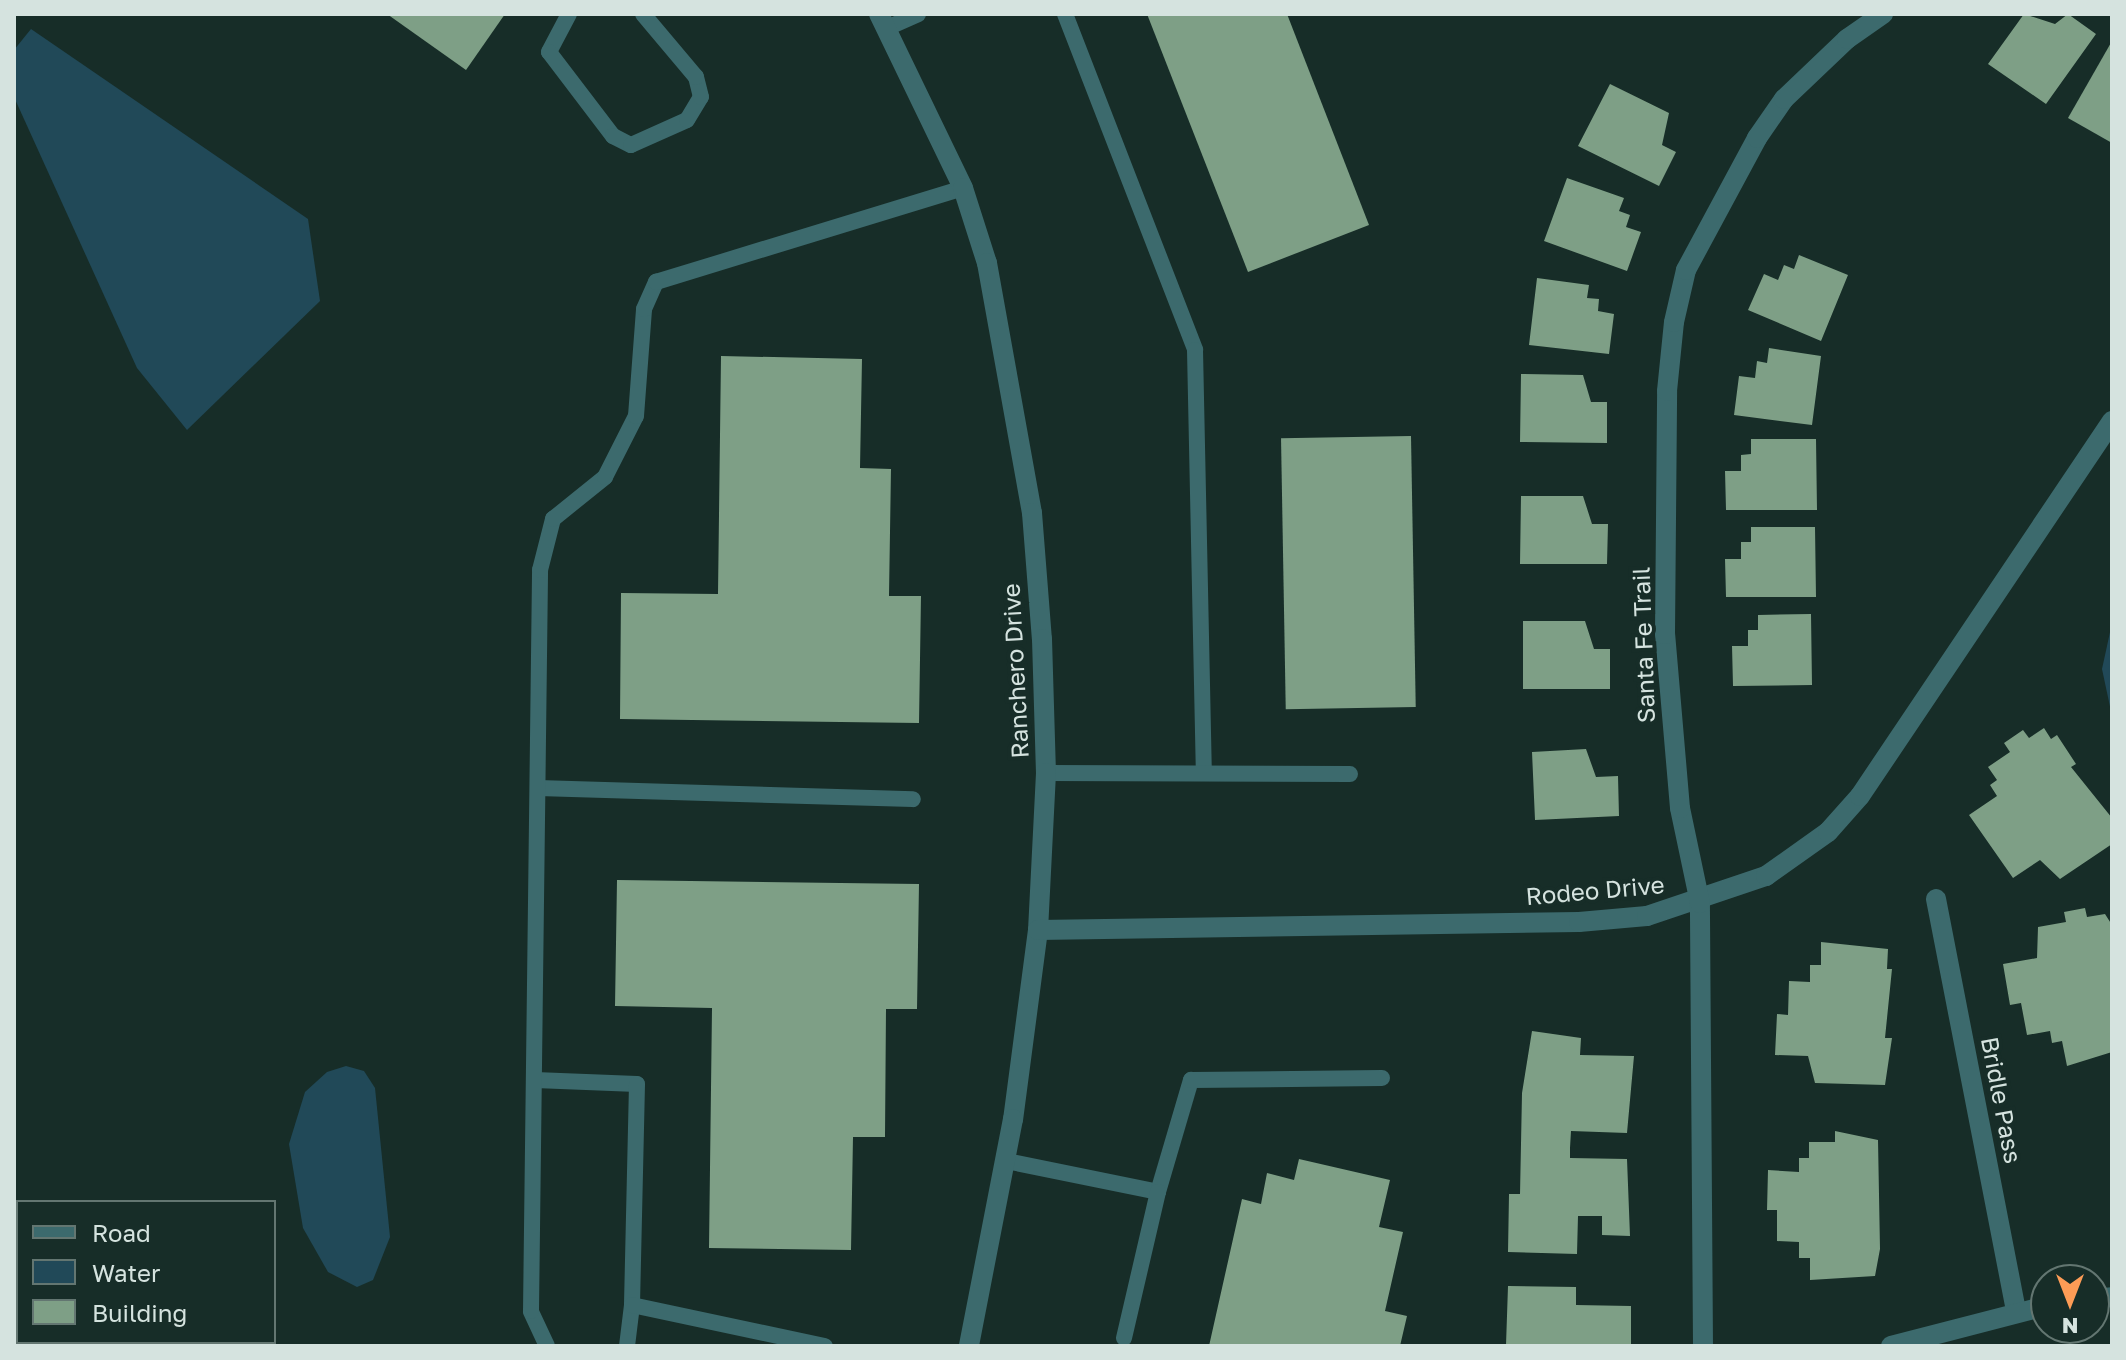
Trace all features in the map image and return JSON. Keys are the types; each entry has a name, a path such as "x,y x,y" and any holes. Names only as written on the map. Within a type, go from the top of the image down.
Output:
{"street":[{"name":"Santa Fe Trail","path":"1703,1346 1700,903 1680,808 1665,634 1667,391 1674,322 1686,270 1757,138 1784,99 1883,14"},
{"name":"Ranchero Drive","path":"883,21 963,188 1007,353 1032,513 1046,773 1038,930 1006,1161 969,1346"},
{"name":"Rodeo Drive","path":"1038,930 1579,922 1647,916 1700,903 1766,876 1828,832 1860,796 2112,421"},
{"name":"Bridle Pass","path":"1936,899 2016,1311"},
{"path":"1891,1346 2030,1309"}],"lane":[{"path":"569,14 549,52 613,136 631,145 687,120 701,97 696,77 643,14"},
{"path":"883,21 918,14"},
{"path":"1065,14 1200,374 1204,773"},
{"path":"547,1346 531,1311 540,570 553,519 605,477 636,416 644,309 656,282 963,188"},
{"path":"1046,773 1350,774"},
{"path":"538,788 913,799"},
{"path":"1124,1338 1158,1192 1191,1080 1382,1078"},
{"path":"535,1080 637,1084 632,1305 627,1346"},
{"path":"1006,1161 1158,1192"},
{"path":"632,1305 825,1346"}],"water":[{"path":"31,29 308,219 320,301 187,430 137,368 14,97 14,50"},
{"path":"2112,623 2112,716 2102,669"},
{"path":"346,1066 364,1071 375,1088 390,1237 373,1280 357,1287 328,1272 303,1228 289,1144 305,1092 327,1072"}],"building":[{"path":"387,14 505,14 466,70"},
{"path":"1147,14 1287,14 1369,225 1248,272"},
{"path":"2024,14 2055,24 2068,14 2096,34 2046,104 1988,64"},
{"path":"2112,41 2112,143 2068,118"},
{"path":"1610,84 1669,113 1662,145 1676,152 1659,186 1578,146"},
{"path":"1567,178 1624,198 1619,211 1630,215 1626,227 1641,232 1627,271 1544,241"},
{"path":"1799,255 1848,275 1821,341 1748,310 1764,274 1778,280 1784,265 1794,269"},
{"path":"1537,278 1589,285 1587,298 1599,299 1598,311 1614,314 1609,354 1529,345"},
{"path":"1769,348 1821,356 1812,425 1734,415 1739,376 1755,378 1757,361 1767,363"},
{"path":"721,356 862,359 860,468 891,469 889,596 921,596 919,723 620,719 621,593 718,594"},
{"path":"1521,374 1583,375 1591,402 1607,402 1607,443 1520,442"},
{"path":"1411,436 1416,707 1286,709 1281,438"},
{"path":"1751,439 1816,439 1817,510 1726,510 1725,471 1741,471 1741,455 1751,454"},
{"path":"1521,496 1583,496 1592,524 1608,524 1607,564 1520,564"},
{"path":"1751,527 1815,527 1816,597 1726,597 1725,559 1741,559 1741,542 1751,542"},
{"path":"1811,614 1812,685 1733,686 1732,646 1748,646 1748,630 1758,630 1758,615"},
{"path":"1523,621 1585,621 1594,649 1610,649 1610,689 1523,689"},
{"path":"2044,728 2051,739 2057,735 2076,764 2071,767 2112,818 2112,844 2060,879 2040,860 2013,878 1969,815 1997,796 1990,785 1997,780 1988,767 2010,752 2004,743 2023,730 2029,738"},
{"path":"1586,749 1596,777 1618,776 1619,816 1535,820 1532,752"},
{"path":"617,880 919,884 917,1009 886,1009 885,1137 853,1137 851,1250 709,1248 712,1008 615,1006"},
{"path":"2085,908 2087,917 2105,914 2112,925 2112,1052 2067,1066 2062,1041 2052,1043 2050,1031 2027,1035 2021,1003 2010,1005 2003,964 2037,958 2038,927 2066,922 2064,912"},
{"path":"1821,942 1888,949 1887,969 1892,969 1885,1038 1892,1038 1885,1085 1815,1083 1808,1056 1775,1055 1777,1014 1788,1015 1789,981 1810,982 1810,965 1821,965"},
{"path":"1532,1031 1581,1038 1580,1055 1634,1056 1627,1133 1571,1131 1570,1148 1570,1158 1627,1159 1630,1236 1602,1235 1602,1216 1578,1216 1577,1254 1508,1252 1509,1194 1520,1194 1522,1093"},
{"path":"1835,1131 1878,1140 1880,1249 1875,1276 1810,1280 1810,1258 1799,1258 1799,1242 1777,1241 1777,1210 1767,1210 1768,1170 1799,1172 1799,1158 1809,1158 1809,1142 1835,1142"},
{"path":"1299,1159 1390,1180 1379,1227 1403,1232 1385,1311 1407,1316 1400,1346 1209,1346 1242,1199 1261,1204 1267,1173 1294,1180"},
{"path":"1508,1286 1576,1287 1576,1305 1631,1306 1631,1346 1506,1345"}]}
